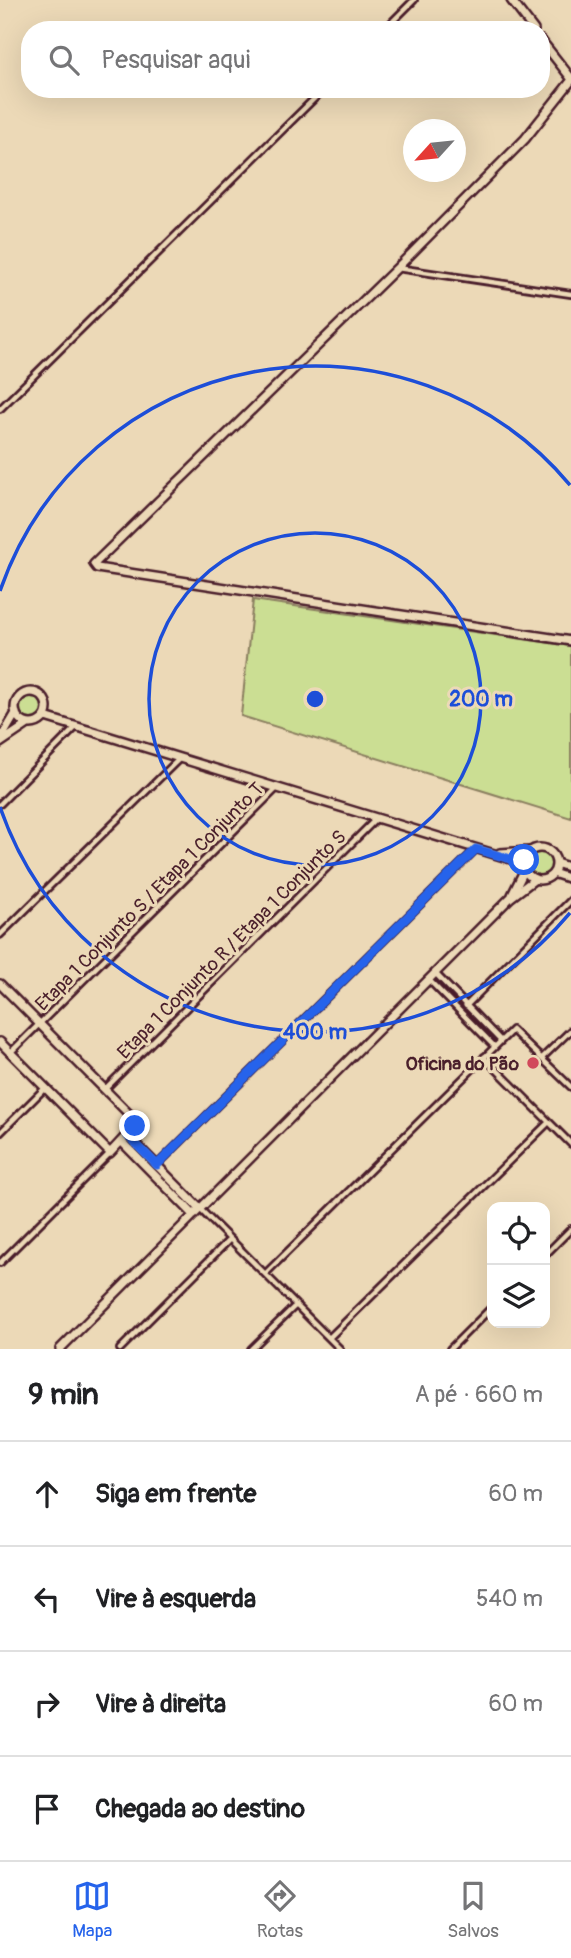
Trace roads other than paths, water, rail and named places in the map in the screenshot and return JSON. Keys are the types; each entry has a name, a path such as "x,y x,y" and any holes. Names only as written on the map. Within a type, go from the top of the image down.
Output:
{"street":[{"path":"393,21 414,0"},
{"path":"511,0 527,21"},
{"path":"550,52 571,79 525,139 94,566 331,606 571,641"},
{"path":"0,409 315,98"},
{"path":"397,268 571,294"},
{"path":"0,742 28,724 38,723 45,717 47,702 36,692 21,695 15,703 20,720 28,724"},
{"path":"0,742 16,713"},
{"path":"45,717 496,854 524,866 535,879"},
{"path":"0,804 77,726"},
{"path":"0,935 179,758"},
{"name":"Etapa 1 Conjunto S / Etapa 1 Conjunto T","path":"10,1053 277,788"},
{"name":"Etapa 1 Conjunto R / Etapa 1 Conjunto S","path":"104,1089 377,818"},
{"path":"60,1349 510,898 535,879 545,879 553,873 556,863 549,850 539,847 529,851 496,854"},
{"path":"157,1165 476,849"},
{"path":"510,898 529,851"},
{"path":"556,863 571,868"},
{"path":"553,873 571,878"},
{"path":"466,1006 571,900"},
{"path":"435,973 500,1040"},
{"path":"429,979 494,1046"},
{"path":"0,984 136,1121 125,1139 0,1263"},
{"path":"265,1274 513,1029 571,1087"},
{"path":"542,1058 571,1030"},
{"path":"0,1042 110,1153"},
{"path":"484,1057 571,1144"},
{"path":"0,1133 45,1088"},
{"path":"329,1338 549,1122"},
{"path":"125,1139 157,1165 197,1212"},
{"path":"125,1139 340,1349"},
{"path":"550,1250 571,1229"},
{"path":"120,1349 230,1239"},
{"path":"251,1349 296,1305"},
{"path":"450,1349 487,1312"}],"place":[{"name":"Oficina do Pão","path":"533,1063"}]}
